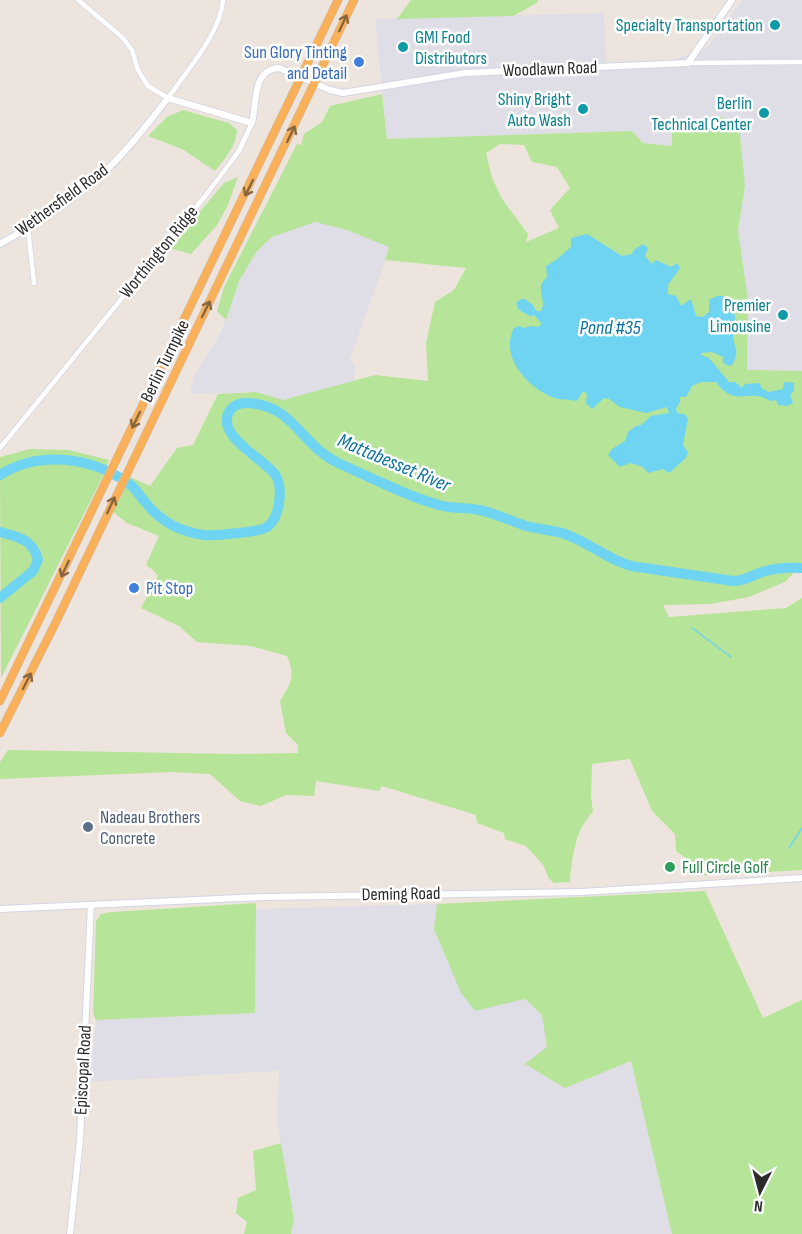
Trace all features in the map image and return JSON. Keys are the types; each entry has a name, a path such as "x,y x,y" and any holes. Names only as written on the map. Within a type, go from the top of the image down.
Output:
{"highway":[{"name":"Berlin Turnpike","path":"0,701 338,0"},
{"name":"Berlin Turnpike","path":"0,733 55,624 354,0"}],"street":[{"path":"78,0 122,37 132,50 138,70 148,86 168,98 252,123"},
{"path":"168,98 217,26 223,0"},
{"path":"688,63 732,0"},
{"name":"Woodlawn Road","path":"302,78 343,93 465,73 688,63 802,62"},
{"name":"Worthington Ridge","path":"0,448 206,195 238,151 252,123 258,81 266,71 279,68 302,78"},
{"name":"Wethersfield Road","path":"0,244 28,229 93,183 112,165 168,98"},
{"path":"28,229 34,283"},
{"name":"Deming Road","path":"0,909 268,897 582,892 802,878"},
{"name":"Episcopal Road","path":"70,1234 80,1140 91,905"}],"shaded area":[{"path":"742,0 802,0 802,371 747,370 748,299 738,231 745,186 722,117 704,128 672,128 672,146 643,143 632,131 387,139 375,19 604,13 606,62 672,60 707,48"},
{"path":"315,222 347,230 390,247 350,359 355,366 354,381 283,400 256,392 190,394 194,377 221,332 239,281 257,251 272,237"},
{"path":"437,904 434,929 525,999 542,1015 547,1047 526,1065 565,1088 631,1061 672,1234 291,1234 294,1218 277,1120 279,1071 89,1082 96,1020 255,1013 256,909"}],"green space":[{"path":"411,0 538,0 537,3 513,16 397,19"},
{"path":"382,94 387,139 632,131 643,143 672,146 672,128 704,127 722,117 739,125 745,186 738,231 748,299 747,370 802,371 802,564 785,582 749,597 710,604 663,605 669,617 786,608 802,598 802,870 690,876 690,861 676,851 675,834 652,811 630,759 592,764 593,812 578,835 570,882 554,883 549,879 543,865 526,846 505,839 504,833 477,823 476,815 382,786 379,791 316,781 314,796 286,795 261,806 240,801 210,774 172,772 0,779 0,762 8,750 298,753 298,745 286,733 280,701 291,679 287,656 251,646 197,642 179,626 141,608 158,576 146,565 159,536 127,523 112,511 130,477 150,486 177,448 193,445 218,394 256,392 283,400 375,375 428,381 426,343 435,302 454,290 466,268 385,260 389,247 347,230 315,222 272,237 257,251 239,281 226,320 217,311 224,287 297,144 301,145 304,134 322,122 330,106","holes":["500,144 524,145 532,162 557,167 570,188 550,210 559,228 526,242 528,234 502,199 492,178 486,153"]},
{"path":"183,110 229,123 237,130 232,147 215,171 182,149 148,136 167,117"},
{"path":"238,177 228,205 217,225 191,254 169,248 224,183"},
{"path":"30,449 69,450 109,460 1,678 0,457"},
{"path":"705,891 763,1018 802,1000 802,1234 672,1234 631,1061 565,1088 525,1064 547,1047 542,1015 525,999 475,1011 461,993 434,929 437,904"},
{"path":"256,903 255,1013 96,1020 93,1013 96,921 101,914"},
{"path":"281,1143 294,1219 291,1234 244,1234 247,1222 236,1213 238,1198 256,1190 253,1151"}],"water":[{"name":"Pond #35","path":"587,234 622,256 632,254 643,244 648,248 645,256 652,264 656,260 671,267 677,263 680,268 668,285 668,294 676,296 681,306 691,299 696,316 703,317 709,312 709,300 723,296 730,311 735,315 733,335 736,351 733,364 729,366 723,363 723,357 712,352 701,353 701,355 709,358 729,382 735,382 742,388 745,384 760,383 761,388 769,392 783,389 784,382 794,383 794,391 790,394 793,403 787,406 778,405 776,400 770,401 763,397 736,396 723,390 716,382 701,382 692,386 686,397 680,397 676,408 677,413 684,414 688,418 683,445 688,452 686,458 669,473 663,469 648,473 643,467 630,463 620,467 608,455 612,449 625,441 628,432 651,416 669,413 667,407 646,413 620,407 604,398 592,409 586,403 587,394 583,391 577,401 554,398 526,379 513,360 510,350 510,339 514,328 538,327 542,324 534,315 530,316 519,310 516,303 525,299 533,305 536,311 541,311 543,302 541,286 547,277 546,266 571,247 571,238"}],"waterway":[{"name":"Mattabesset River","path":"0,475 31,462 48,460 82,462 98,467 128,483 158,516 179,529 204,535 263,529 275,517 280,495 276,476 243,447 229,429 227,420 230,410 246,403 262,405 275,410 325,455 401,491 439,505 485,511 526,526 562,533 631,566 733,581 772,570 802,568"},
{"name":"Mattabesset River","path":"0,532 29,543 38,560 33,571 0,598"},
{"path":"692,628 731,657"},
{"path":"789,848 802,828"}],"place":[{"name":"Specialty Transportation","path":"775,25"},
{"name":"GMI Food Distributors","path":"403,47"},
{"name":"Sun Glory Tinting and Detail","path":"359,62"},
{"name":"Shiny Bright Auto Wash","path":"583,109"},
{"name":"Berlin Technical Center","path":"764,113"},
{"name":"Premier Limousine","path":"783,315"},
{"name":"Pit Stop","path":"134,588"},
{"name":"Nadeau Brothers Concrete","path":"88,827"},
{"name":"Full Circle Golf","path":"670,867"}]}
